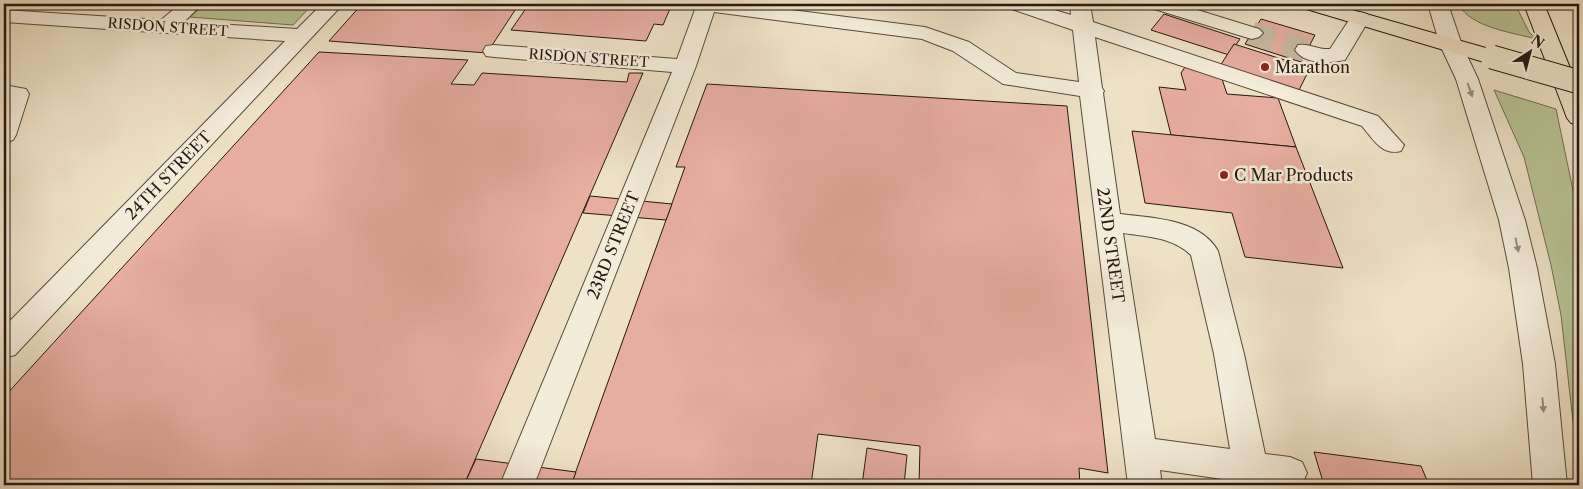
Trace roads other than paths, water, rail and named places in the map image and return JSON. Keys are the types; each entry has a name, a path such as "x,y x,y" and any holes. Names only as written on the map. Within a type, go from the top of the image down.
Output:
{"main road":[{"path":"1310,4 1579,82"},
{"path":"1534,4 1579,118"}],"street":[{"path":"14,17 44,4"},
{"path":"166,27 192,4"},
{"name":"24TH STREET","path":"4,346 333,4"},
{"path":"1016,4 1082,15 1370,121 1392,145"},
{"path":"1158,4 1214,12 1252,33"},
{"path":"1438,4 1451,45 1467,79 1496,166 1516,240 1539,364 1550,485"},
{"path":"707,5 925,32 953,42 972,53 1000,75 1011,79 1093,91"},
{"name":"23RD STREET","path":"517,485 685,66 707,5"},
{"name":"22ND STREET","path":"1082,15 1108,222 1145,485"},
{"name":"RISDON STREET","path":"14,17 302,36"},
{"path":"1306,50 1321,56 1337,55 1360,18"},
{"name":"RISDON STREET","path":"494,51 685,66"},
{"path":"4,92 18,94 4,135"},
{"path":"1108,222 1163,229 1192,239 1204,251 1229,354 1252,476"},
{"path":"1140,452 1252,476 1290,473"}],"tunnel":[{"path":"1252,33 1306,50"}],"place":[{"name":"Marathon","path":"1265,67"},
{"name":"C Mar Products","path":"1224,175"}]}
